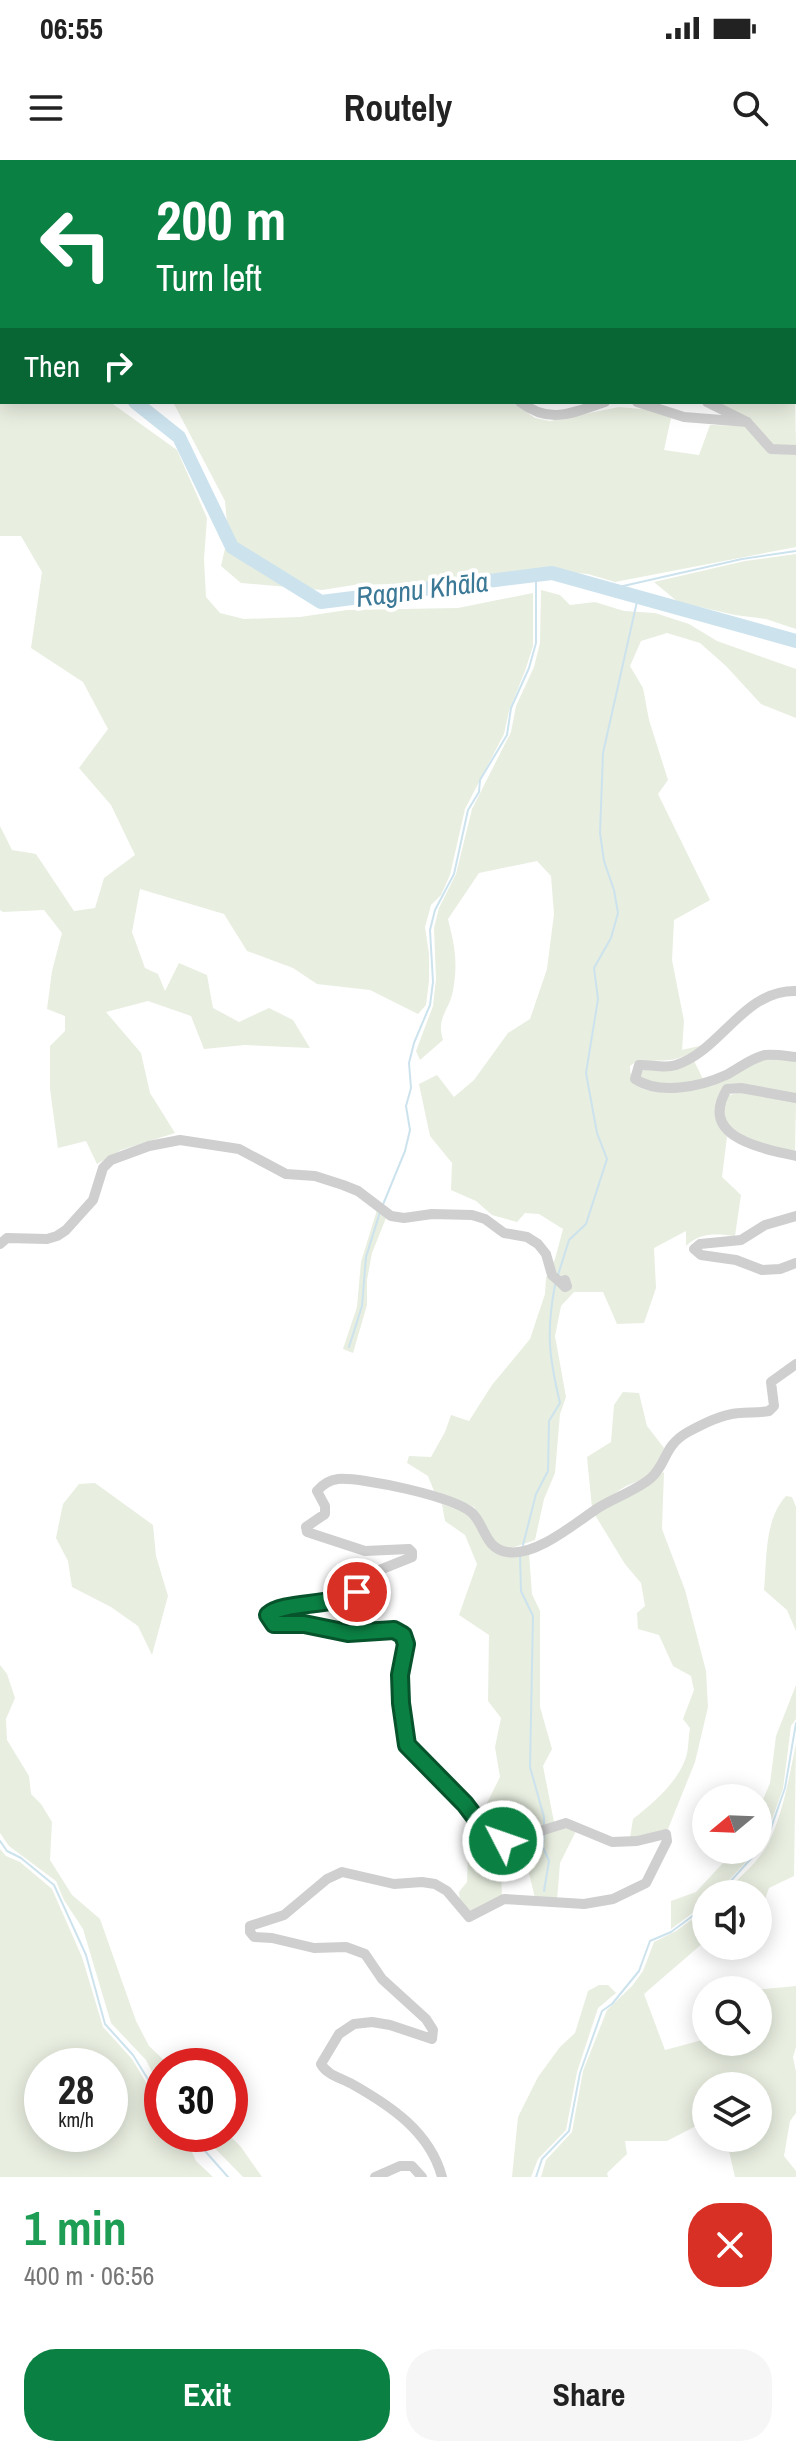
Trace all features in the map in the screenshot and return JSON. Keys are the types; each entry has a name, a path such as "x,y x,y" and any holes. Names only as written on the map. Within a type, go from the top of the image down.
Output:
{"street":[{"path":"523,404 534,412 556,416 598,404"},
{"path":"643,404 684,417 747,422"},
{"path":"711,404 747,422 771,449 796,450"},
{"path":"796,991 770,994 733,1021 691,1059 660,1068 639,1065 635,1079 656,1087 690,1086 725,1075 764,1055 796,1057"},
{"path":"796,1098 741,1088 727,1089 719,1107 719,1117 731,1135 796,1156"},
{"path":"0,1244 7,1238 47,1239 57,1236 93,1200 103,1168 111,1160 149,1146 180,1140 239,1149 286,1174 315,1176 343,1185 358,1191 391,1216 472,1215 485,1219 504,1233 527,1237 538,1244 546,1254 552,1275 561,1283"},
{"path":"796,1216 765,1225 741,1240 700,1244 694,1249 701,1255 736,1260 762,1270 780,1269 796,1263"},
{"path":"442,2177 432,2149 413,2127 386,2105 329,2073 321,2064 339,2034 354,2024 372,2022 390,2025 432,2039 433,2030 426,2019 382,1979 365,1954 346,1947 314,1948 254,1937 250,1926 284,1915 327,1879 342,1872 394,1884 435,1884 447,1891 469,1917 504,1899 565,1904 598,1902 646,1883 667,1841 666,1834 637,1841 612,1842 566,1823 515,1839 495,1841 465,1804 407,1745 401,1703 400,1675 406,1644 403,1635 394,1630 348,1633 304,1624 282,1625 270,1620 268,1615 278,1609 349,1597 364,1587 377,1571 412,1557 409,1549 365,1551 307,1532 306,1527 325,1514 325,1506 317,1491 336,1479 383,1483 418,1492 471,1511 491,1543 505,1552 519,1552 572,1527 599,1507 644,1484 654,1476 669,1447 688,1432 723,1416 769,1411 774,1406 771,1382 796,1364"},
{"path":"375,2177 400,2166 412,2166 422,2177"}],"shaded area":[{"path":"0,404 113,404 177,450 207,518 204,559 206,597 220,613 244,619 300,617 347,610 458,608 533,593 533,646 525,671 509,711 504,734 465,809 450,875 441,895 431,905 425,927 429,954 426,1005 418,1014 370,990 317,984 293,968 247,951 224,914 140,889 132,932 145,968 158,974 165,991 179,963 207,975 213,1008 239,1022 269,1008 293,1020 310,1048 245,1045 204,1049 191,1016 148,1001 106,1012 141,1053 150,1093 175,1133 121,1150 97,1164 86,1141 58,1148 50,1089 50,1046 65,1031 65,1016 47,1009 52,971 62,933 44,910 0,910 0,826 12,850 36,854 74,911 95,908 104,878 135,855 111,805 79,768 108,729 83,682 31,648 42,572 21,536 0,536"},
{"path":"174,404 515,404 535,418 550,421 619,407 651,410 671,418 664,450 699,455 710,425 745,426 766,449 796,455 796,547 615,582 588,574 535,569 428,583 354,585 322,590 241,583 221,566 228,535 225,501"},
{"path":"720,404 795,404 796,446 772,445 746,417"},
{"path":"796,554 796,629 766,619 678,602 654,582 745,561"},
{"path":"541,590 560,595 570,605 595,602 624,611 655,613 689,624 717,641 796,669 796,718 761,704 700,643 667,633 641,641 630,666 643,688 649,720 668,780 658,794 710,900 674,920 672,960 684,1021 682,1050 703,1045 672,1060 638,1060 630,1066 635,1083 647,1090 687,1086 751,1062 772,1058 796,1061 796,1095 722,1089 715,1110 727,1137 722,1177 741,1195 735,1236 703,1236 686,1246 686,1231 654,1248 656,1288 644,1323 617,1324 603,1292 574,1292 561,1306 555,1336 566,1397 560,1414 555,1473 544,1499 535,1540 506,1550 492,1541 474,1507 434,1491 428,1476 407,1463 409,1456 431,1457 451,1415 469,1421 492,1385 530,1339 563,1229 539,1214 525,1213 517,1222 492,1215 476,1201 451,1190 452,1163 430,1136 419,1084 437,1075 454,1097 474,1080 508,1033 530,1019 547,969 554,914 551,876 537,861 479,873 448,919 455,971 453,991 441,1025 443,1040 420,1060 416,1051 433,1006 436,979 434,928 439,908 456,874 472,809 511,732 516,706 534,667 540,643"},
{"path":"694,1061 703,1079 671,1084 639,1076 646,1069 672,1070"},
{"path":"740,1092 796,1102 795,1152 778,1150 729,1130 722,1107 727,1096"},
{"path":"377,1210 386,1218 372,1253 367,1305 353,1353 343,1349 357,1307 361,1262"},
{"path":"623,1392 639,1393 647,1426 664,1448 650,1476 626,1486 592,1508 587,1457 611,1442 614,1405"},
{"path":"664,1472 662,1529 685,1590 706,1671 708,1707 695,1762 668,1829 630,1838 633,1819 669,1786 685,1760 690,1728 683,1719 694,1690 691,1676 673,1666 659,1635 638,1629 637,1613 645,1606 641,1583 625,1564 595,1515"},
{"path":"95,1483 153,1525 156,1556 168,1596 152,1655 138,1626 111,1607 72,1587 68,1561 56,1538 63,1504 79,1484"},
{"path":"786,1496 792,1497 796,1507 796,1631 787,1610 764,1590 770,1528"},
{"path":"442,1504 470,1514 489,1544 529,1554 532,1594 540,1611 540,1707 552,1749 543,1766 554,1822 515,1836 496,1838 484,1825 487,1803 500,1777 495,1747 501,1718 488,1701 489,1635 459,1615 477,1564 465,1535 445,1521"},
{"path":"0,1665 7,1674 15,1698 6,1719 7,1740 29,1776 31,1794 52,1822 50,1860 72,1895 100,1919 136,2021 151,2048 144,2048 144,2058 111,2023 83,1929 56,1881 9,1846 0,1833"},
{"path":"796,1685 796,1719 791,1726 783,1789 772,1819 772,1784 770,1784 776,1736"},
{"path":"796,1743 794,1876 772,1887 772,1880 736,1880 753,1864 772,1864 772,1835 789,1780"},
{"path":"565,1828 576,1831 560,1863 557,1900 535,1898 529,1873 537,1850 537,1834"},
{"path":"483,1834 490,1843 510,1843 501,1869 502,1897 473,1913 460,1902 459,1892 467,1882 468,1854"},
{"path":"0,1849 52,1889 82,1957 103,2027 122,2048 24,2048 24,2152 128,2152 128,2055 144,2079 144,2152 192,2152 196,2161 213,2177 0,2177"},
{"path":"722,1864 744,1864 729,1880 707,1880"},
{"path":"692,1893 692,1913 671,1929 671,1901"},
{"path":"692,1919 692,1953 644,1994 665,2050 692,2043 692,2056 772,2056 772,1988 796,1986 796,2047 793,2057 796,2113 790,2121 784,2156 796,2171 796,2177 735,2177 729,2152 772,2152 772,2072 692,2072 692,2128 667,2141 625,2141 627,2154 607,2173 608,2177 541,2177 546,2160 572,2132 583,2071 607,2010 643,1971 654,1942"},
{"path":"599,1985 608,1985 616,1993 598,2008 577,2072 566,2130 538,2159 531,2177 512,2177 518,2117 538,2077 560,2047 575,2033 588,1991"},
{"path":"219,2152 244,2152 262,2177 243,2177"}],"waterway":[{"name":"Ragnu Khāla","path":"138,404 179,437 232,547 321,602 552,573 796,641"},
{"path":"610,589 742,559 796,551"},
{"path":"382,1207 405,1151 410,1130 406,1106 411,1088 409,1063 430,1005 433,982 430,930 435,910 454,874 468,810 479,792 480,780 507,735 511,708 529,668 536,643 536,575"},
{"path":"558,1275 569,1240 586,1224 607,1159 597,1133 586,1073 598,999 594,968 611,938 618,913 600,833 603,753 638,597"},
{"path":"349,1347 362,1306 366,1257 380,1212"},
{"path":"523,1545 536,1494 548,1471 549,1421 560,1403 550,1344 555,1285"},
{"path":"520,1555 521,1591 533,1616 530,1767 544,1827"},
{"path":"732,1880 766,1842 785,1788 796,1723"},
{"path":"544,1834 543,1847 549,1861 544,1891"},
{"path":"0,1841 7,1851 21,1858 54,1885 86,1955 105,2024 133,2055 144,2073"},
{"path":"536,2177 542,2159 569,2131 580,2073 602,2011 612,2004 639,1971 650,1941 671,1932 692,1916"},
{"path":"206,2152 228,2177"}],"route":[{"path":"357,1592 338,1600 278,1609 268,1615 274,1624 304,1624 348,1633 394,1630 403,1635 406,1644 400,1675 401,1703 407,1745 465,1804 490,1837 503,1841"}]}
